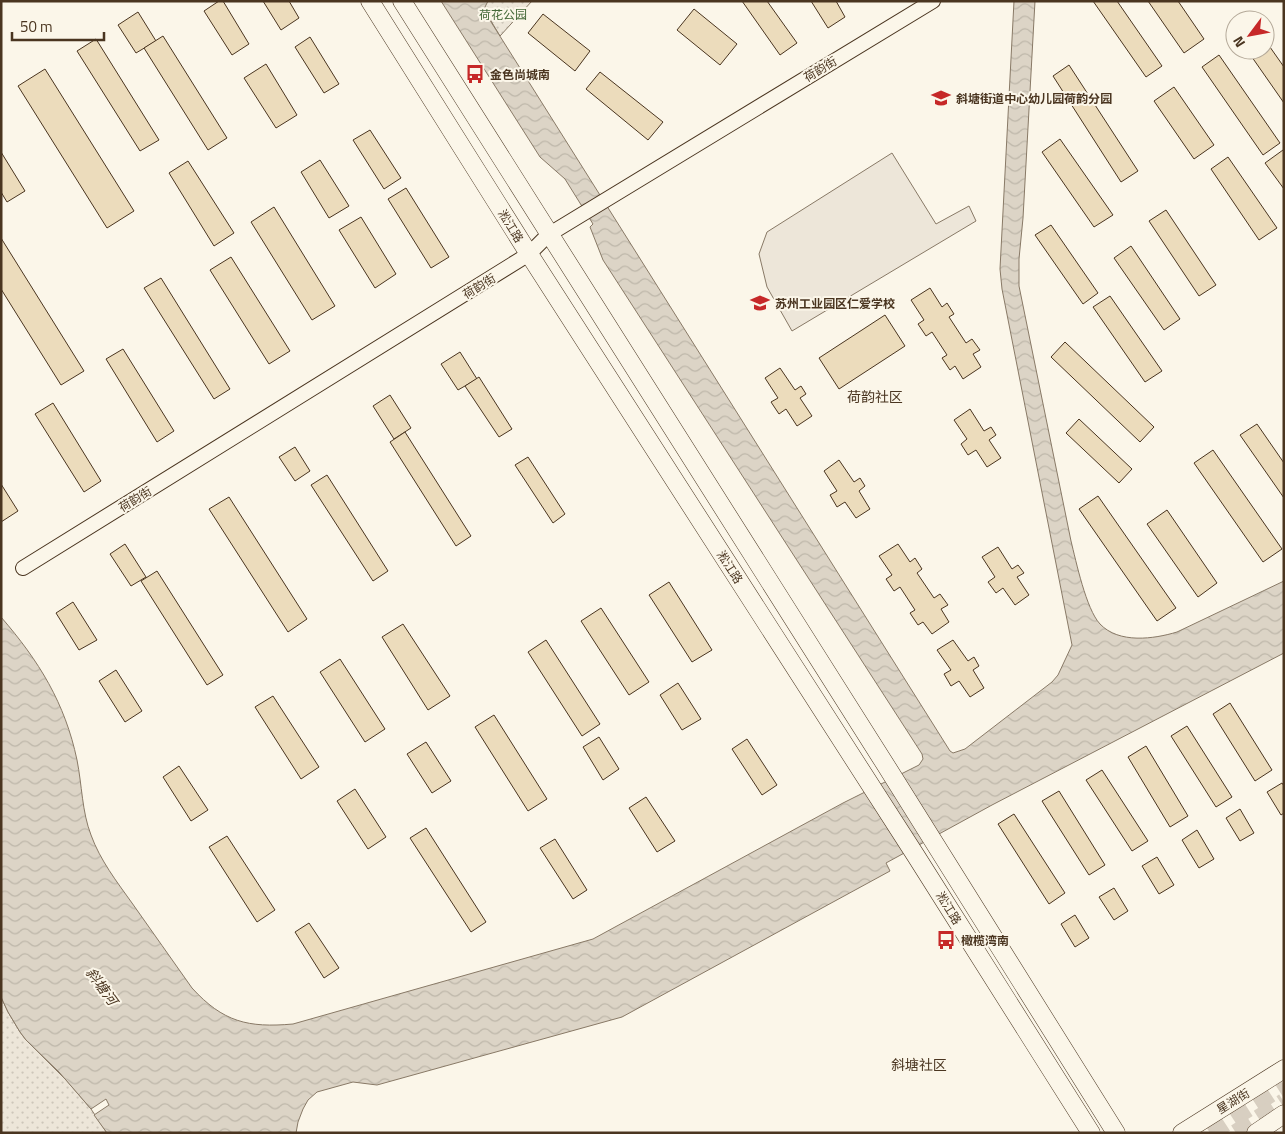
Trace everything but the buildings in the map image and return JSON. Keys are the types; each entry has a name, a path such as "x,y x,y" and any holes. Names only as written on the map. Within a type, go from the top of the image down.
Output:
{"main road":[{"name":"淞江路","path":"370,1 529,254 916,856 1091,1133"},
{"name":"淞江路","path":"402,1 1116,1133"},
{"name":"星湖街","path":"1182,1133 1284,1069"},
{"path":"1256,1133 1284,1114"}],"street":[{"name":"荷韵街","path":"23,568 529,254 548,235 581,214 933,1"}],"green space":[{"name":"荷花公园","path":"479,1 532,1 500,36"},
{"path":"892,153 936,224 969,206 976,221 792,331 767,287 759,254 767,232"},
{"path":"1,997 26,1040 67,1081 91,1109 107,1133 1,1133"}],"water":[{"name":"斜塘河","path":"441,1 488,1 485,7 486,14 953,753 965,749 1052,682 1058,675 1072,645 1002,289 1000,269 1014,1 1035,1 1019,259 1019,286 1071,541 1090,608 1100,624 1117,635 1137,638 1158,637 1177,632 1284,581 1284,653 992,805 886,863 890,871 622,1017 377,1085 353,1082 317,1092 308,1100 303,1109 296,1133 107,1133 94,1115 109,1105 106,1099 91,1109 59,1072 26,1040 1,997 1,617 39,667 58,701 72,739 88,826 104,862 192,988 215,1009 237,1020 249,1023 263,1025 293,1024 593,939 843,803 919,765 923,759 922,754 603,260 590,227 593,224 565,179 540,157"}],"tunnel":[{"path":"1210,1133 1284,1085"},
{"path":"1236,1133 1284,1102"}],"place":[{"name":"金色尚城南","path":"475,74"},
{"name":"斜塘街道中心幼儿园荷韵分园","path":"941,98"},
{"name":"苏州工业园区仁爱学校","path":"760,303"},
{"name":"橄榄湾南","path":"946,940"}],"district":[{"name":"荷韵社区","path":"875,396"},
{"name":"斜塘社区","path":"919,1064"}]}
